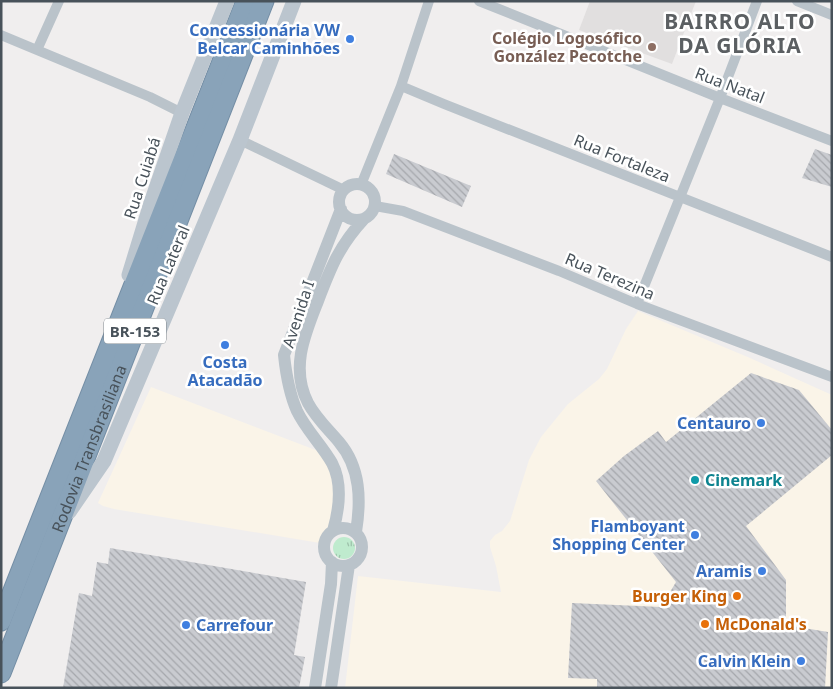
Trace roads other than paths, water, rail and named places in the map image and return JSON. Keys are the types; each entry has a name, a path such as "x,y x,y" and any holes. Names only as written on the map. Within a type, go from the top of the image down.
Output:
{"highway":[{"name":"Rodovia Transbrasiliana","path":"1,621 246,1"},
{"name":"Rodovia Transbrasiliana","path":"1,680 4,667 56,532 264,1"}],"main road":[{"name":"Rua Cuiabá","path":"100,370 151,203 182,113 228,1"},
{"name":"Rua Lateral","path":"56,532 104,461 240,140 294,1"}],"street":[{"path":"37,50 59,1"},
{"path":"361,185 401,86 430,1"},
{"name":"Rua Natal","path":"479,1 832,141"},
{"path":"637,304 757,1"},
{"path":"797,1 832,15"},
{"path":"1,35 182,113"},
{"name":"Rua Fortaleza","path":"401,86 832,257"},
{"path":"240,140 344,190"},
{"path":"352,185 361,185 372,193 375,206 373,211 364,219 348,218 341,209 340,196 344,190 352,185"},
{"name":"Rua Terezina","path":"375,206 403,211 559,271 637,304 832,377"},
{"name":"Avenida I","path":"333,531 340,497 337,477 333,464 298,412 290,391 284,355 341,209"},
{"name":"Avenida I","path":"356,532 359,514 357,478 350,459 340,443 317,418 308,403 301,385 299,368 304,339 334,262 340,249 364,219"},
{"path":"344,528 356,532 362,542 358,559 349,565 338,565 332,562 325,553 328,535 333,531 344,528"},
{"path":"315,688 331,584 332,562"},
{"path":"332,688 349,565"}],"place":[{"name":"Concessionária VW Belcar Caminhões","path":"350,39"},
{"name":"Colégio Logosófico González Pecotche","path":"652,47"},
{"name":"Costa Atacadão","path":"225,345"},
{"name":"Centauro","path":"761,423"},
{"name":"Cinemark","path":"695,480"},
{"name":"Flamboyant Shopping Center","path":"695,535"},
{"name":"Aramis","path":"762,571"},
{"name":"Burger King","path":"737,596"},
{"name":"McDonald's","path":"705,624"},
{"name":"Carrefour","path":"186,625"},
{"name":"Calvin Klein","path":"801,661"}],"district":[{"name":"BAIRRO ALTO DA GLÓRIA","path":"740,33"}]}
